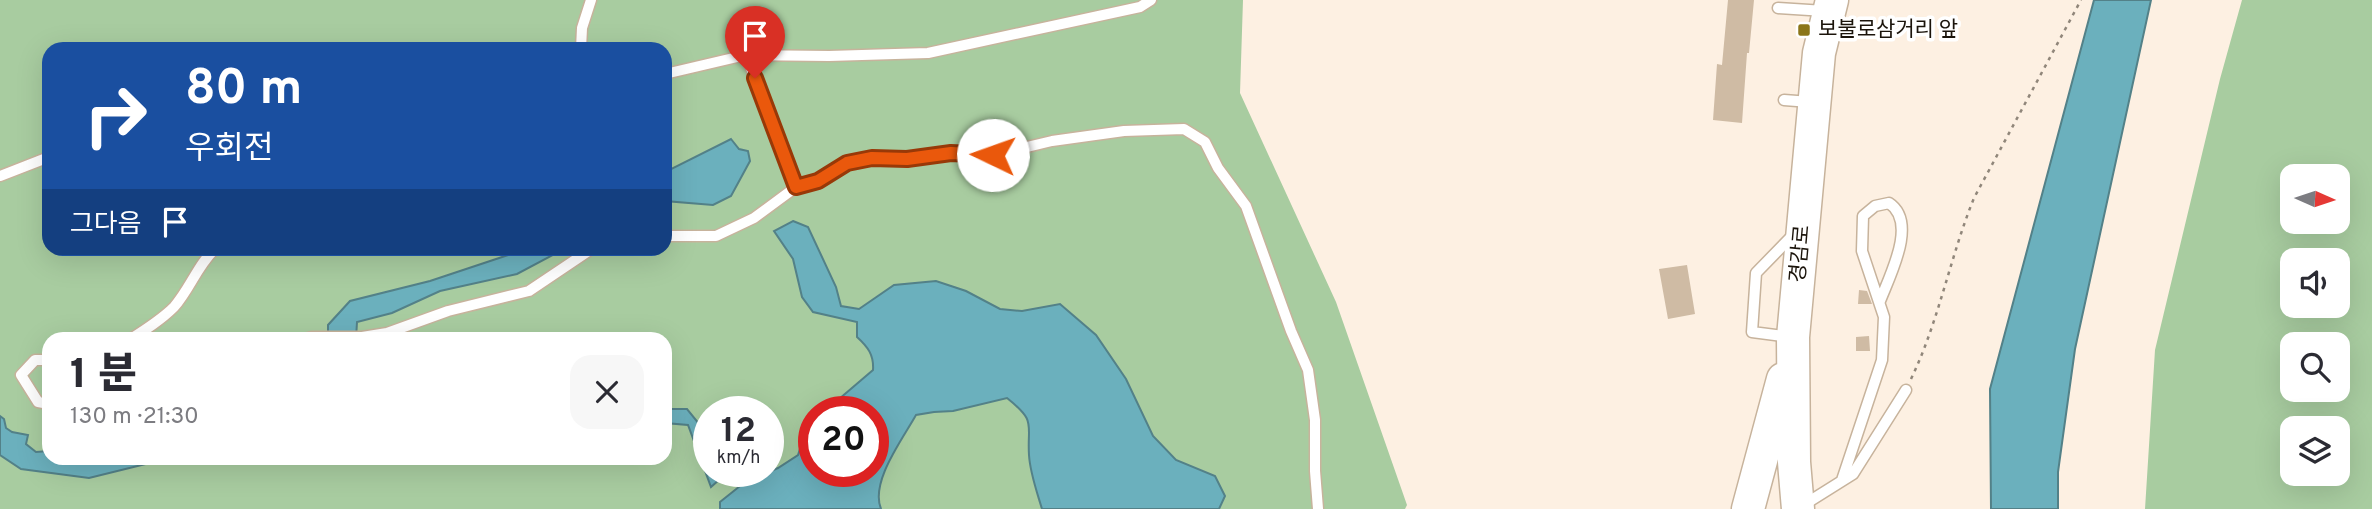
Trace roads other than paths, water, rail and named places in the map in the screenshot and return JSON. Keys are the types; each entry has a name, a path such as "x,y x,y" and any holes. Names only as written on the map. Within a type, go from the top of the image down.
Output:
{"main road":[{"name":"경감로","path":"1798,508 1794,462 1793,337 1819,53 1830,6"},
{"path":"1748,509 1793,337"}],"lane":[{"path":"581,42 582,28 591,0"},
{"path":"672,72 746,55 928,53 1140,7 1151,0"},
{"path":"1778,8 1830,6"},
{"path":"746,55 796,187"},
{"path":"1784,100 1815,102"},
{"path":"672,236 716,236 754,218 796,187 818,181 847,163 872,158 907,159 951,153 993,155 1052,141 1124,131 1184,129 1205,142 1218,169 1246,205 1291,331 1308,370 1315,420 1318,509"},
{"path":"0,176 42,160"},
{"path":"1842,480 1882,360 1884,317 1862,251 1863,216 1875,206 1889,203 1896,207 1901,217 1903,231 1880,300"},
{"path":"1793,337 1752,332 1756,273 1804,223"},
{"path":"142,332 174,306 210,256"},
{"path":"392,332 448,311 529,291 581,256"},
{"path":"42,360 35,360 21,375 38,402 42,403"},
{"path":"1798,508 1853,474 1906,390"}],"water":[{"path":"2094,0 2151,0 2075,349 2058,472 2058,509 1991,509 1990,389"},
{"path":"731,139 739,149 748,151 750,161 731,196 713,205 672,202 672,168"},
{"path":"793,221 808,227 836,287 841,306 859,309 894,285 936,281 966,291 1000,309 1022,311 1060,304 1096,335 1126,379 1153,436 1176,460 1215,476 1225,496 1219,509 1042,509 1030,462 1027,418 1007,398 953,411 916,415 889,461 889,396 843,396 873,370 871,356 857,337 857,322 813,312 802,297 793,259 774,231"},
{"path":"505,256 551,256 517,274 440,291 392,313 357,322 356,332 328,332 328,325 350,301 430,281"},
{"path":"672,409 687,409 693,416 693,438 688,425 672,424"},
{"path":"0,416 4,419 6,428 28,435 26,444 36,452 42,452 42,465 142,465 89,478 21,469 0,455"},
{"path":"798,455 798,487 880,487 881,509 720,509 720,502 739,487 784,487 784,464"}],"place":[{"name":"보불로삼거리 앞","path":"1804,30"}]}
